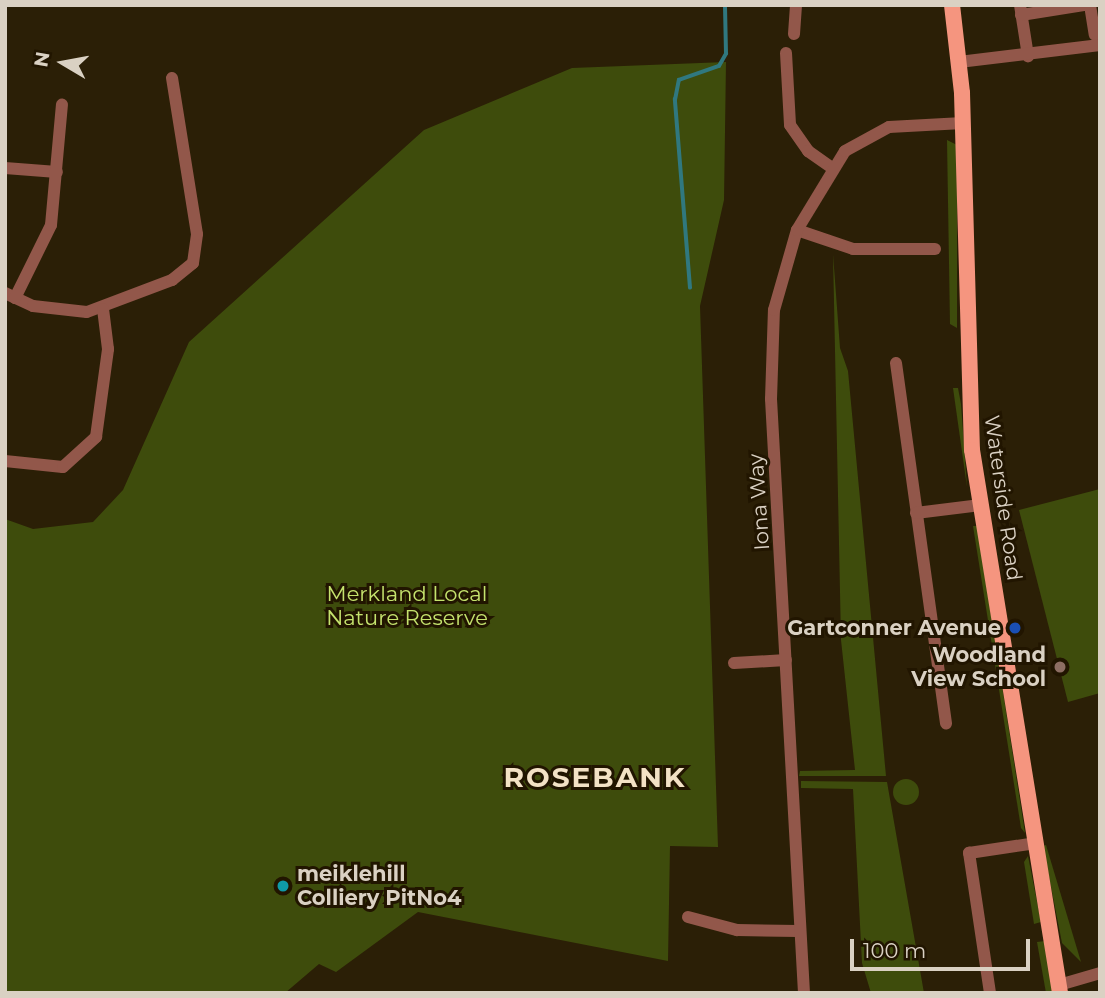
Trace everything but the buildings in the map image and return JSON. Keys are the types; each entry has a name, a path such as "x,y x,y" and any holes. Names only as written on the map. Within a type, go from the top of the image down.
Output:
{"main road":[{"name":"Waterside Road","path":"952,5 963,123 969,399 981,505 1059,989"}],"street":[{"path":"794,34 796,5"},
{"path":"959,62 1028,56 1097,40 1087,5 1020,10 1028,56"},
{"path":"786,53 790,125 808,151 831,167"},
{"path":"62,105 51,225 10,296 57,312 103,309 172,280 197,256 172,78"},
{"name":"Iona Way","path":"804,993 798,931 769,359 780,281 797,230 831,167 873,132 963,123"},
{"path":"5,168 57,172"},
{"path":"797,230 853,249 935,249"},
{"path":"5,461 63,467 96,437 108,349 103,309"},
{"path":"896,363 946,724"},
{"path":"916,513 981,505"},
{"path":"734,663 786,660"},
{"path":"990,993 968,853 1036,843"},
{"path":"688,917 737,930 798,931"},
{"path":"1059,989 1100,973"}],"green space":[{"name":"Merkland Local Nature Reserve","path":"726,62 724,200 700,306 718,847 670,846 668,961 418,912 336,972 319,964 285,993 5,993 5,519 33,529 93,522 123,490 189,342 424,130 572,68"},
{"path":"947,140 957,145 957,328 950,324"},
{"path":"833,254 840,348 848,371 886,776 799,776 800,771 855,770 841,640"},
{"path":"953,388 958,388 961,404 967,487"},
{"path":"1100,489 1100,693 1068,702 1019,510"},
{"path":"973,526 977,526 1025,833 1021,828"},
{"path":"906,779 915,783 919,792 915,801 906,805 897,801 893,792 897,783"},
{"path":"801,781 887,782 924,993 871,993 862,963 853,789 801,788"},
{"path":"1046,845 1081,962 1062,943 1043,846"},
{"path":"1028,856 1041,922 1034,924 1024,862"},
{"path":"1045,941 1053,993 1046,993 1037,942"}],"waterway":[{"path":"690,288 675,100 679,80 719,66 726,54 725,5"}],"place":[{"name":"Gartconner Avenue","path":"1015,628"},
{"name":"Woodland View School","path":"1060,667"},
{"name":"meiklehill Colliery PitNo4","path":"283,886"}],"district":[{"name":"ROSEBANK","path":"595,777"}]}
